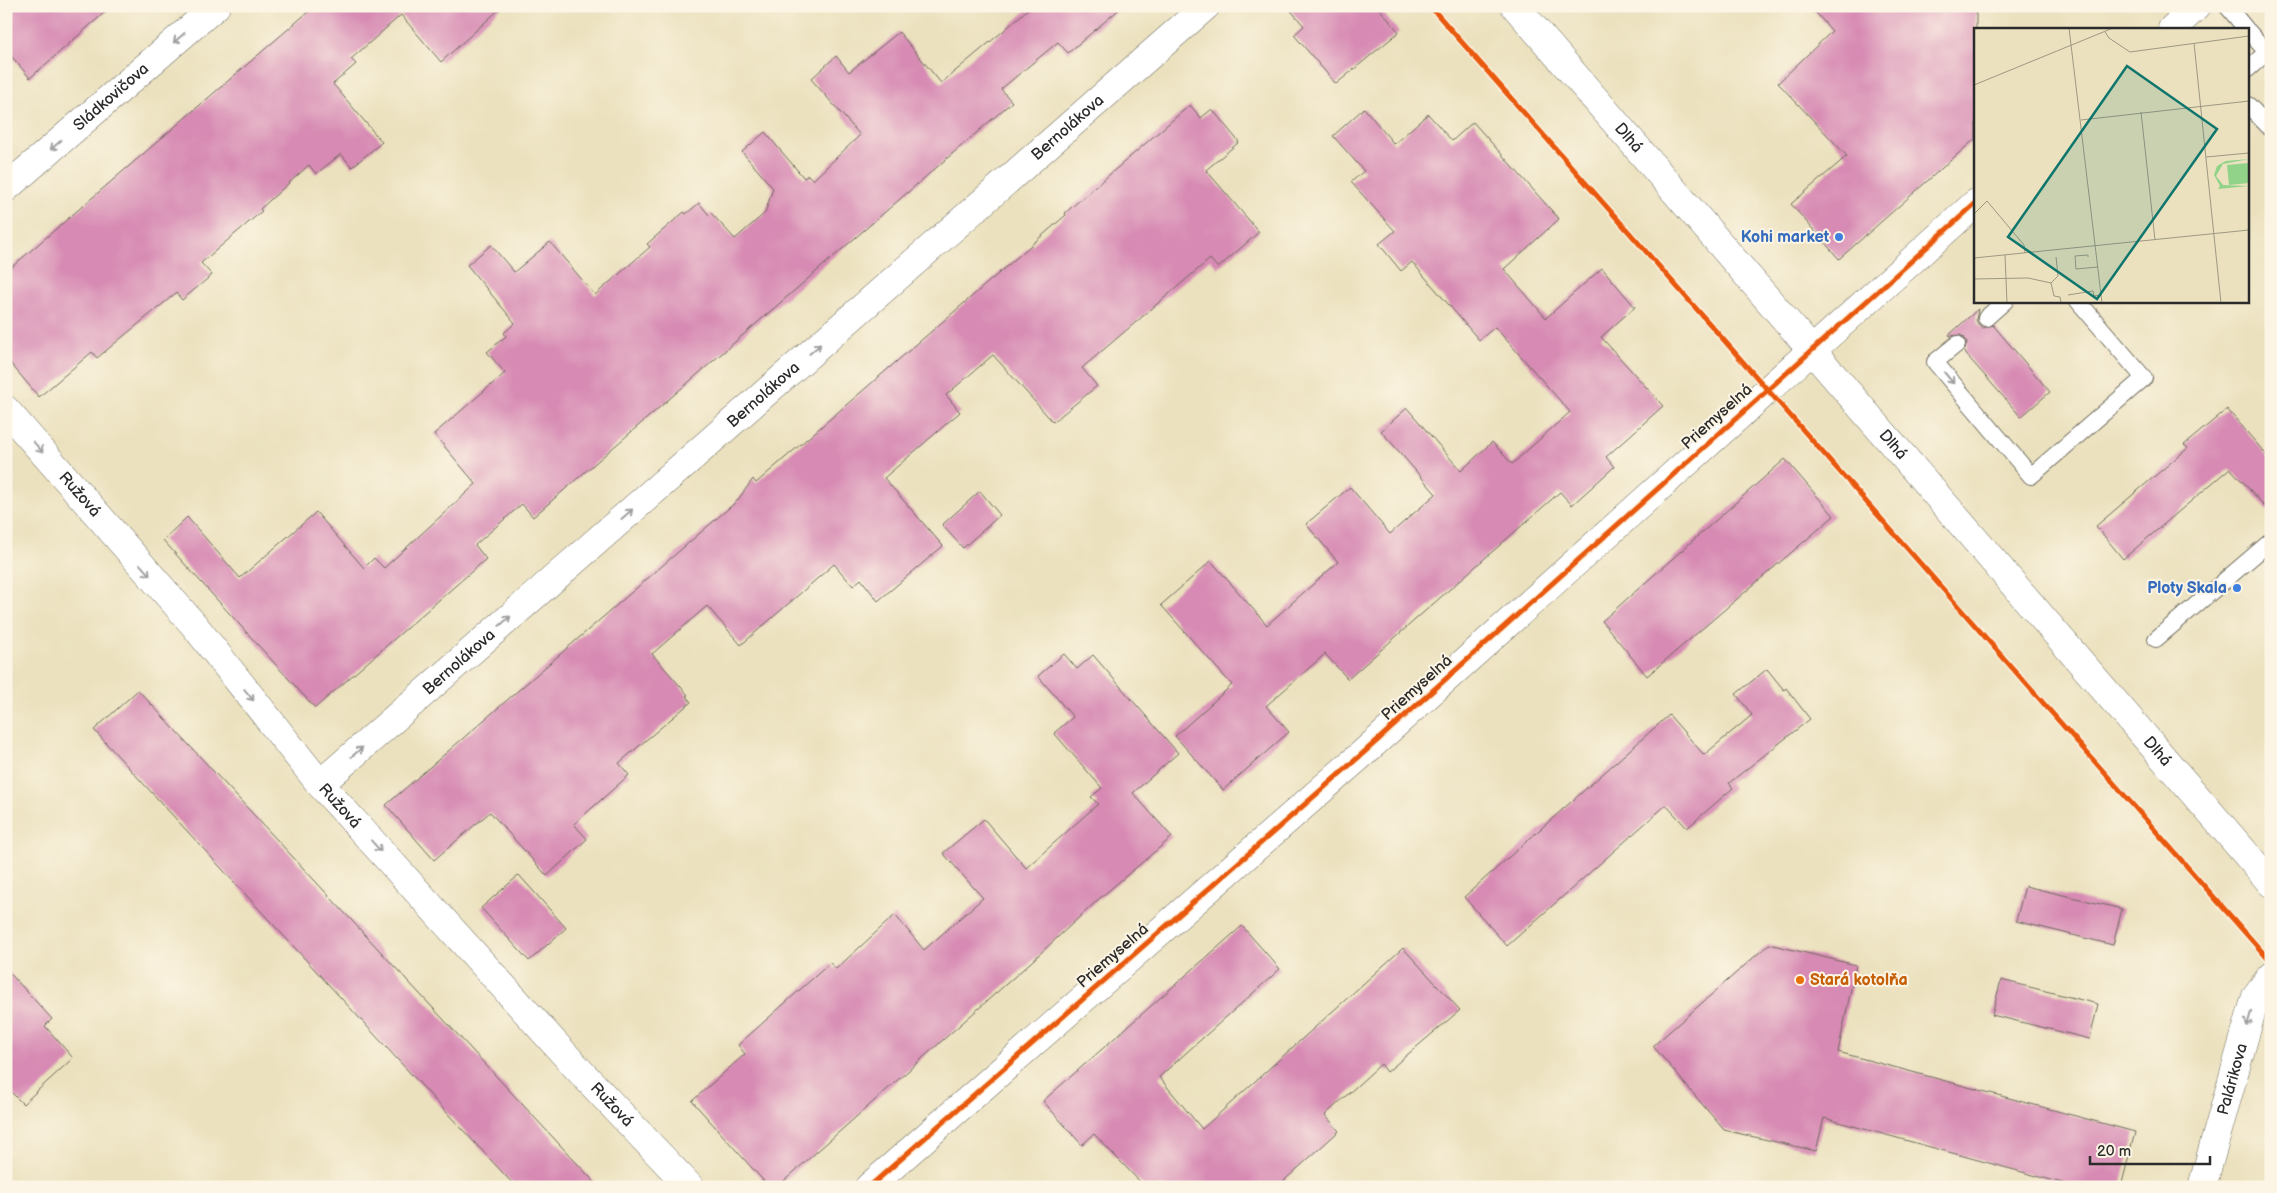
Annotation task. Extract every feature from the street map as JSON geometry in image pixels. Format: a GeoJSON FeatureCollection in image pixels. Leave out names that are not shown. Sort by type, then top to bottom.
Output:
{"type":"FeatureCollection","features":[{"type":"Feature","properties":{"kind":"street","name":"Sládkovičova"},"geometry":{"type":"LineString","coordinates":[[6,188],[216,6]]}},
{"type":"Feature","properties":{"kind":"street","name":"Bernolákova"},"geometry":{"type":"LineString","coordinates":[[320,784],[1206,6]]}},
{"type":"Feature","properties":{"kind":"street","name":"Dlhá"},"geometry":{"type":"LineString","coordinates":[[1515,6],[2271,883]]}},
{"type":"Feature","properties":{"kind":"street"},"geometry":{"type":"LineString","coordinates":[[2173,28],[2197,6]]}},
{"type":"Feature","properties":{"kind":"street","name":"Priemyselná"},"geometry":{"type":"LineString","coordinates":[[869,1187],[1361,755],[1974,205]]}},
{"type":"Feature","properties":{"kind":"street","name":"Ružová"},"geometry":{"type":"LineString","coordinates":[[6,410],[194,625],[320,784],[578,1070],[690,1187]]}},
{"type":"Feature","properties":{"kind":"street","name":"Palárikova"},"geometry":{"type":"LineString","coordinates":[[2202,1187],[2256,996],[2271,976]]}},
{"type":"Feature","properties":{"kind":"lane"},"geometry":{"type":"LineString","coordinates":[[2227,6],[2245,28]]}},
{"type":"Feature","properties":{"kind":"lane"},"geometry":{"type":"LineString","coordinates":[[2250,33],[2267,52],[2250,67]]}},
{"type":"Feature","properties":{"kind":"lane"},"geometry":{"type":"LineString","coordinates":[[2250,107],[2271,129]]}},
{"type":"Feature","properties":{"kind":"lane"},"geometry":{"type":"LineString","coordinates":[[1986,318],[2004,302]]}},
{"type":"Feature","properties":{"kind":"lane"},"geometry":{"type":"LineString","coordinates":[[1957,344],[1935,362],[2031,476],[2144,378],[2079,302]]}},
{"type":"Feature","properties":{"kind":"lane"},"geometry":{"type":"LineString","coordinates":[[2156,639],[2271,541]]}},
{"type":"Feature","properties":{"kind":"building"},"geometry":{"type":"Polygon","coordinates":[[[6,6],[112,6],[30,78],[6,50],[6,6]]]}},
{"type":"Feature","properties":{"kind":"building"},"geometry":{"type":"Polygon","coordinates":[[[315,6],[503,6],[441,62],[401,15],[351,59],[356,64],[333,84],[382,142],[352,167],[341,154],[316,174],[309,165],[260,209],[262,211],[201,263],[212,275],[182,300],[176,293],[97,358],[92,352],[39,397],[6,358],[6,272],[315,6]]]}},
{"type":"Feature","properties":{"kind":"building"},"geometry":{"type":"Polygon","coordinates":[[[1027,6],[1123,6],[1068,53],[1058,42],[1001,89],[1012,102],[533,517],[522,504],[475,545],[486,559],[315,708],[163,540],[187,517],[240,578],[316,512],[364,568],[374,558],[384,568],[476,484],[434,434],[505,373],[487,352],[506,336],[504,333],[515,323],[467,265],[491,245],[514,272],[550,242],[595,295],[650,247],[647,244],[684,212],[686,214],[699,203],[735,239],[765,213],[773,188],[742,152],[765,132],[804,178],[808,175],[813,180],[860,135],[811,79],[836,56],[849,72],[899,32],[941,83],[1008,27],[1029,8],[1027,6]]]}},
{"type":"Feature","properties":{"kind":"building"},"geometry":{"type":"Polygon","coordinates":[[[1287,6],[1377,6],[1399,32],[1336,84],[1294,35],[1304,26],[1287,6]]]}},
{"type":"Feature","properties":{"kind":"building"},"geometry":{"type":"Polygon","coordinates":[[[1810,6],[1976,6],[1976,28],[1974,28],[1974,140],[1839,259],[1791,204],[1847,156],[1778,83],[1832,31],[1810,6]]]}},
{"type":"Feature","properties":{"kind":"building"},"geometry":{"type":"Polygon","coordinates":[[[1190,105],[1201,118],[1212,109],[1239,142],[1206,170],[1259,232],[1218,268],[1210,259],[1082,368],[1097,386],[1053,422],[993,355],[946,395],[960,412],[884,478],[943,546],[878,601],[861,579],[853,586],[834,564],[741,645],[707,606],[652,654],[688,695],[686,696],[691,702],[619,763],[629,775],[574,824],[587,839],[547,876],[490,812],[434,860],[386,805],[737,501],[753,479],[756,483],[1066,215],[1065,213],[1190,105]]]}},
{"type":"Feature","properties":{"kind":"building"},"geometry":{"type":"Polygon","coordinates":[[[1364,108],[1394,144],[1428,114],[1452,141],[1473,122],[1559,219],[1504,269],[1546,318],[1602,268],[1635,307],[1601,337],[1663,406],[1606,457],[1614,467],[1572,505],[1560,492],[1348,679],[1325,654],[1266,706],[1289,732],[1223,790],[1175,736],[1232,685],[1161,605],[1211,561],[1267,625],[1338,562],[1306,524],[1350,487],[1390,534],[1436,494],[1381,431],[1407,408],[1461,471],[1492,442],[1512,464],[1570,412],[1495,327],[1479,340],[1412,262],[1401,271],[1379,244],[1395,231],[1351,182],[1364,171],[1333,136],[1364,108]]]}},
{"type":"Feature","properties":{"kind":"building"},"geometry":{"type":"Polygon","coordinates":[[[1978,309],[1976,320],[1978,324],[1983,328],[1993,325],[2050,392],[2021,417],[1964,352],[1967,343],[1964,337],[1949,335],[1978,309]]]}},
{"type":"Feature","properties":{"kind":"building"},"geometry":{"type":"Polygon","coordinates":[[[2227,409],[2271,460],[2271,513],[2230,468],[2123,559],[2096,526],[2188,448],[2184,445],[2227,409]]]}},
{"type":"Feature","properties":{"kind":"building"},"geometry":{"type":"Polygon","coordinates":[[[1785,459],[1834,516],[1647,676],[1602,621],[1785,459]]]}},
{"type":"Feature","properties":{"kind":"building"},"geometry":{"type":"Polygon","coordinates":[[[980,491],[1000,515],[963,548],[942,525],[980,491]]]}},
{"type":"Feature","properties":{"kind":"building"},"geometry":{"type":"Polygon","coordinates":[[[1064,654],[1077,669],[1093,655],[1178,753],[1133,793],[1172,837],[1100,898],[1031,962],[777,1187],[769,1187],[692,1101],[745,1054],[738,1045],[830,963],[836,969],[895,915],[924,950],[983,898],[943,853],[984,819],[1026,868],[1098,804],[1091,797],[1102,788],[1054,733],[1073,717],[1038,676],[1064,654]]]}},
{"type":"Feature","properties":{"kind":"building"},"geometry":{"type":"Polygon","coordinates":[[[1767,669],[1784,690],[1786,688],[1810,719],[1729,783],[1733,788],[1687,828],[1666,805],[1507,946],[1464,897],[1669,715],[1704,755],[1752,715],[1736,694],[1767,669]]]}},
{"type":"Feature","properties":{"kind":"building"},"geometry":{"type":"Polygon","coordinates":[[[138,690],[599,1187],[516,1187],[434,1099],[94,730],[138,690]]]}},
{"type":"Feature","properties":{"kind":"building"},"geometry":{"type":"Polygon","coordinates":[[[519,875],[566,928],[529,961],[481,908],[519,875]]]}},
{"type":"Feature","properties":{"kind":"building"},"geometry":{"type":"Polygon","coordinates":[[[2025,886],[2122,909],[2113,945],[2016,921],[2025,886]]]}},
{"type":"Feature","properties":{"kind":"building"},"geometry":{"type":"Polygon","coordinates":[[[1242,926],[1280,969],[1159,1077],[1202,1129],[1403,948],[1460,1010],[1387,1072],[1381,1064],[1325,1115],[1339,1131],[1277,1187],[1145,1187],[1094,1134],[1082,1145],[1043,1101],[1242,926]]]}},
{"type":"Feature","properties":{"kind":"building"},"geometry":{"type":"Polygon","coordinates":[[[1769,944],[1856,965],[1838,1052],[2135,1132],[2121,1187],[2077,1187],[1824,1118],[1816,1151],[1724,1130],[1653,1046],[1769,944]]]}},
{"type":"Feature","properties":{"kind":"building"},"geometry":{"type":"Polygon","coordinates":[[[6,969],[52,1019],[45,1026],[73,1058],[23,1104],[6,1087],[6,969]]]}},
{"type":"Feature","properties":{"kind":"building"},"geometry":{"type":"Polygon","coordinates":[[[2001,980],[2098,1004],[2090,1039],[1992,1015],[2001,980]]]}},
{"type":"Feature","properties":{"kind":"cycle path"},"geometry":{"type":"LineString","coordinates":[[1430,6],[2271,962]]}},
{"type":"Feature","properties":{"kind":"cycle path"},"geometry":{"type":"LineString","coordinates":[[869,1187],[1361,755],[1974,205]]}},
{"type":"Feature","properties":{"kind":"place","name":"Kohi market"},"geometry":{"type":"Point","coordinates":[1839,237]}},
{"type":"Feature","properties":{"kind":"place","name":"Ploty Skala"},"geometry":{"type":"Point","coordinates":[2237,588]}},
{"type":"Feature","properties":{"kind":"place","name":"Stará kotolňa"},"geometry":{"type":"Point","coordinates":[1800,980]}}]}
